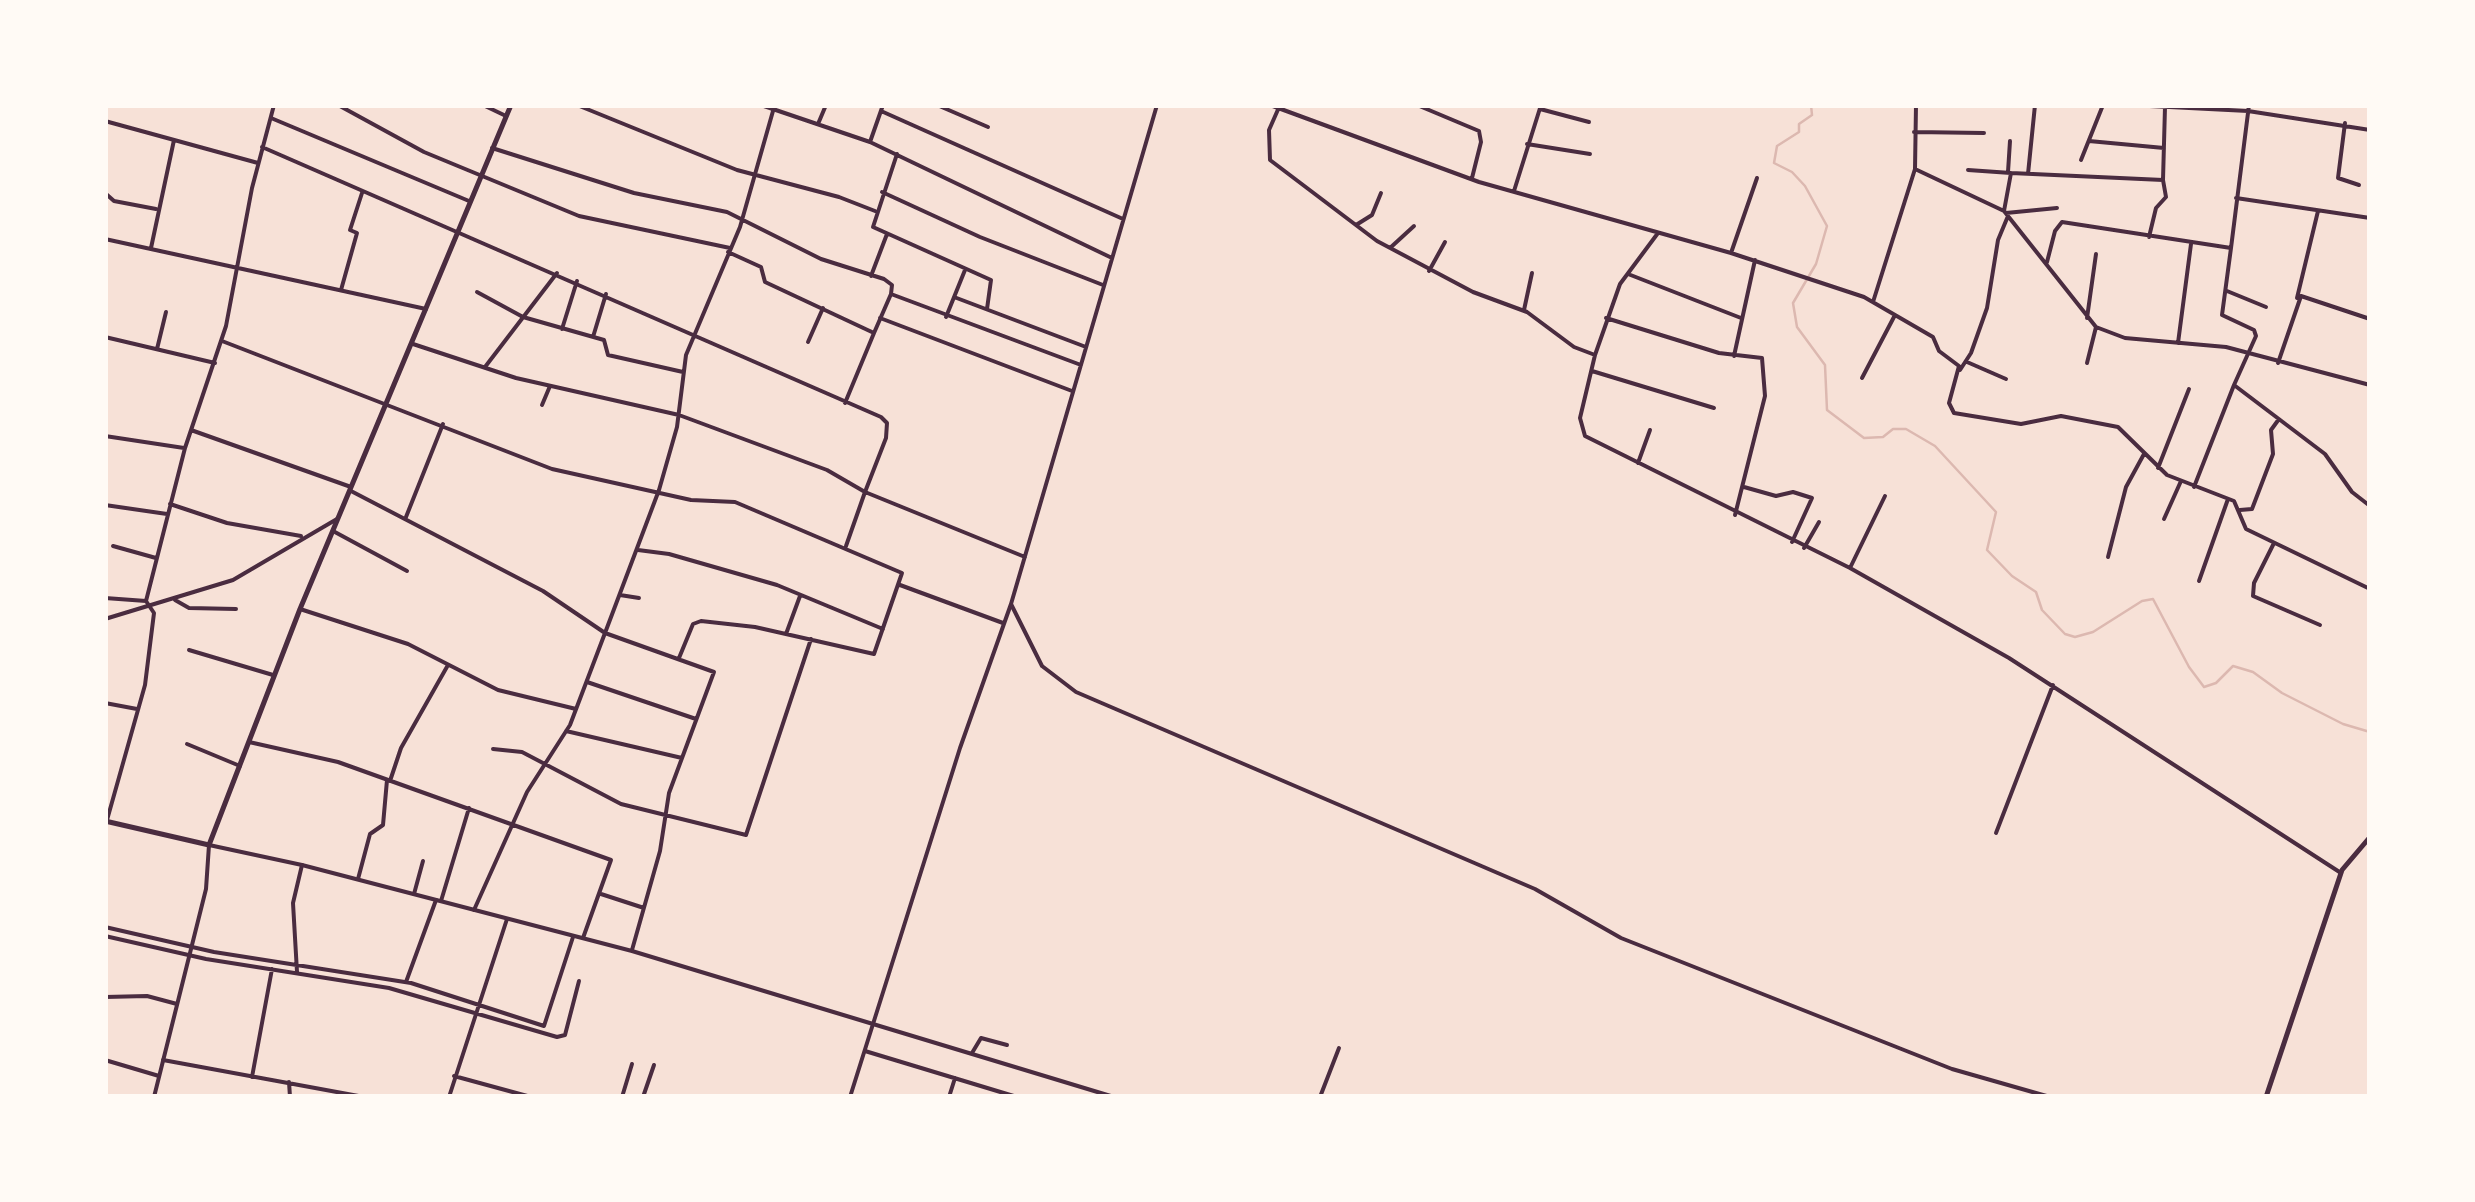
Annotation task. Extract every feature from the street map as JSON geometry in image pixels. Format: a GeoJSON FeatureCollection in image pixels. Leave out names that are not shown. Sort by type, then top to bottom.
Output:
{"type":"FeatureCollection","features":[{"type":"Feature","properties":{"kind":"main road"},"geometry":{"type":"LineString","coordinates":[[106,822],[209,845],[273,675],[511,105]]}},
{"type":"Feature","properties":{"kind":"main road"},"geometry":{"type":"LineString","coordinates":[[2266,1097],[2341,874],[2370,837]]}},
{"type":"Feature","properties":{"kind":"street"},"geometry":{"type":"LineString","coordinates":[[146,601],[191,430],[222,341],[258,162],[274,105]]}},
{"type":"Feature","properties":{"kind":"street"},"geometry":{"type":"LineString","coordinates":[[338,105],[480,178],[601,224],[729,250],[761,267],[765,282],[874,333]]}},
{"type":"Feature","properties":{"kind":"street"},"geometry":{"type":"LineString","coordinates":[[483,105],[506,116]]}},
{"type":"Feature","properties":{"kind":"street"},"geometry":{"type":"LineString","coordinates":[[577,105],[757,177],[839,197],[875,212]]}},
{"type":"Feature","properties":{"kind":"street"},"geometry":{"type":"LineString","coordinates":[[760,105],[898,154],[1112,258]]}},
{"type":"Feature","properties":{"kind":"street"},"geometry":{"type":"LineString","coordinates":[[818,125],[826,105]]}},
{"type":"Feature","properties":{"kind":"street"},"geometry":{"type":"LineString","coordinates":[[936,105],[988,128]]}},
{"type":"Feature","properties":{"kind":"street"},"geometry":{"type":"LineString","coordinates":[[850,1097],[960,748],[1011,604],[1157,105]]}},
{"type":"Feature","properties":{"kind":"street"},"geometry":{"type":"LineString","coordinates":[[1270,105],[1472,180],[1732,253],[1873,302],[1933,337],[1939,351],[1960,370]]}},
{"type":"Feature","properties":{"kind":"street"},"geometry":{"type":"LineString","coordinates":[[1417,105],[1478,131],[1481,142],[1472,180]]}},
{"type":"Feature","properties":{"kind":"street"},"geometry":{"type":"LineString","coordinates":[[1873,302],[1900,230],[1914,170],[1916,105]]}},
{"type":"Feature","properties":{"kind":"street"},"geometry":{"type":"LineString","coordinates":[[2028,174],[2035,105]]}},
{"type":"Feature","properties":{"kind":"street"},"geometry":{"type":"LineString","coordinates":[[2081,160],[2104,105]]}},
{"type":"Feature","properties":{"kind":"street"},"geometry":{"type":"LineString","coordinates":[[2130,105],[2248,108],[2370,130]]}},
{"type":"Feature","properties":{"kind":"street"},"geometry":{"type":"LineString","coordinates":[[1279,107],[1270,130],[1270,160],[1390,248],[1430,271],[1524,310],[1574,346],[1595,355]]}},
{"type":"Feature","properties":{"kind":"street"},"geometry":{"type":"LineString","coordinates":[[1514,191],[1540,107],[1590,122]]}},
{"type":"Feature","properties":{"kind":"street"},"geometry":{"type":"LineString","coordinates":[[2150,237],[2156,208],[2166,198],[2165,107]]}},
{"type":"Feature","properties":{"kind":"street"},"geometry":{"type":"LineString","coordinates":[[870,142],[882,108],[1124,220]]}},
{"type":"Feature","properties":{"kind":"street"},"geometry":{"type":"LineString","coordinates":[[2194,486],[2256,333],[2224,320],[2221,310],[2227,291],[2248,108]]}},
{"type":"Feature","properties":{"kind":"street"},"geometry":{"type":"LineString","coordinates":[[474,910],[513,824],[566,731],[638,550],[660,490],[678,415],[683,372],[743,219],[773,111]]}},
{"type":"Feature","properties":{"kind":"street"},"geometry":{"type":"LineString","coordinates":[[271,118],[470,202]]}},
{"type":"Feature","properties":{"kind":"street"},"geometry":{"type":"LineString","coordinates":[[105,121],[258,162]]}},
{"type":"Feature","properties":{"kind":"street"},"geometry":{"type":"LineString","coordinates":[[2345,124],[2338,178],[2360,184]]}},
{"type":"Feature","properties":{"kind":"street"},"geometry":{"type":"LineString","coordinates":[[1914,132],[1984,133]]}},
{"type":"Feature","properties":{"kind":"street"},"geometry":{"type":"LineString","coordinates":[[150,249],[174,140]]}},
{"type":"Feature","properties":{"kind":"street"},"geometry":{"type":"LineString","coordinates":[[2010,141],[2006,213],[1987,308],[1949,403],[1954,412],[2021,424],[2061,416],[2118,428],[2158,468],[2228,499],[2240,510],[2242,527],[2370,589]]}},
{"type":"Feature","properties":{"kind":"street"},"geometry":{"type":"LineString","coordinates":[[2089,141],[2164,148]]}},
{"type":"Feature","properties":{"kind":"street"},"geometry":{"type":"LineString","coordinates":[[1526,144],[1590,154]]}},
{"type":"Feature","properties":{"kind":"street"},"geometry":{"type":"LineString","coordinates":[[262,147],[455,234],[578,281],[887,424],[886,438],[846,547]]}},
{"type":"Feature","properties":{"kind":"street"},"geometry":{"type":"LineString","coordinates":[[492,148],[634,193],[715,208],[821,259],[890,282],[891,294],[844,402]]}},
{"type":"Feature","properties":{"kind":"street"},"geometry":{"type":"LineString","coordinates":[[898,154],[873,227],[992,282],[987,309]]}},
{"type":"Feature","properties":{"kind":"street"},"geometry":{"type":"LineString","coordinates":[[1914,170],[2006,213],[2096,327],[2125,338],[2247,354],[2370,385]]}},
{"type":"Feature","properties":{"kind":"street"},"geometry":{"type":"LineString","coordinates":[[1968,170],[2163,180]]}},
{"type":"Feature","properties":{"kind":"street"},"geometry":{"type":"LineString","coordinates":[[1732,253],[1757,178]]}},
{"type":"Feature","properties":{"kind":"street"},"geometry":{"type":"LineString","coordinates":[[341,290],[362,192]]}},
{"type":"Feature","properties":{"kind":"street"},"geometry":{"type":"LineString","coordinates":[[882,192],[980,237],[1104,286]]}},
{"type":"Feature","properties":{"kind":"street"},"geometry":{"type":"LineString","coordinates":[[105,193],[114,200],[158,209]]}},
{"type":"Feature","properties":{"kind":"street"},"geometry":{"type":"LineString","coordinates":[[1356,225],[1372,215],[1382,193]]}},
{"type":"Feature","properties":{"kind":"street"},"geometry":{"type":"LineString","coordinates":[[2236,198],[2370,218]]}},
{"type":"Feature","properties":{"kind":"street"},"geometry":{"type":"LineString","coordinates":[[2006,213],[2057,208]]}},
{"type":"Feature","properties":{"kind":"street"},"geometry":{"type":"LineString","coordinates":[[2278,362],[2318,210]]}},
{"type":"Feature","properties":{"kind":"street"},"geometry":{"type":"LineString","coordinates":[[2048,262],[2057,225],[2062,222],[2231,248]]}},
{"type":"Feature","properties":{"kind":"street"},"geometry":{"type":"LineString","coordinates":[[1390,248],[1414,226]]}},
{"type":"Feature","properties":{"kind":"street"},"geometry":{"type":"LineString","coordinates":[[1658,233],[1628,274],[1606,318],[1580,418],[1582,433],[1734,514],[1850,568],[2053,685],[2341,874]]}},
{"type":"Feature","properties":{"kind":"street"},"geometry":{"type":"LineString","coordinates":[[871,276],[886,234]]}},
{"type":"Feature","properties":{"kind":"street"},"geometry":{"type":"LineString","coordinates":[[105,240],[426,309]]}},
{"type":"Feature","properties":{"kind":"street"},"geometry":{"type":"LineString","coordinates":[[1430,271],[1445,242]]}},
{"type":"Feature","properties":{"kind":"street"},"geometry":{"type":"LineString","coordinates":[[2178,344],[2191,242]]}},
{"type":"Feature","properties":{"kind":"street"},"geometry":{"type":"LineString","coordinates":[[2087,318],[2096,254]]}},
{"type":"Feature","properties":{"kind":"street"},"geometry":{"type":"LineString","coordinates":[[1734,356],[1755,260]]}},
{"type":"Feature","properties":{"kind":"street"},"geometry":{"type":"LineString","coordinates":[[946,317],[965,270]]}},
{"type":"Feature","properties":{"kind":"street"},"geometry":{"type":"LineString","coordinates":[[485,367],[557,273]]}},
{"type":"Feature","properties":{"kind":"street"},"geometry":{"type":"LineString","coordinates":[[1524,310],[1532,273]]}},
{"type":"Feature","properties":{"kind":"street"},"geometry":{"type":"LineString","coordinates":[[1628,274],[1740,318]]}},
{"type":"Feature","properties":{"kind":"street"},"geometry":{"type":"LineString","coordinates":[[562,329],[578,281]]}},
{"type":"Feature","properties":{"kind":"street"},"geometry":{"type":"LineString","coordinates":[[2227,291],[2266,307]]}},
{"type":"Feature","properties":{"kind":"street"},"geometry":{"type":"LineString","coordinates":[[476,292],[522,317],[606,341],[608,355],[683,372]]}},
{"type":"Feature","properties":{"kind":"street"},"geometry":{"type":"LineString","coordinates":[[592,337],[606,294]]}},
{"type":"Feature","properties":{"kind":"street"},"geometry":{"type":"LineString","coordinates":[[891,294],[1081,365]]}},
{"type":"Feature","properties":{"kind":"street"},"geometry":{"type":"LineString","coordinates":[[2297,299],[2306,296],[2370,319]]}},
{"type":"Feature","properties":{"kind":"street"},"geometry":{"type":"LineString","coordinates":[[954,297],[1086,347]]}},
{"type":"Feature","properties":{"kind":"street"},"geometry":{"type":"LineString","coordinates":[[808,342],[823,308]]}},
{"type":"Feature","properties":{"kind":"street"},"geometry":{"type":"LineString","coordinates":[[157,348],[166,312]]}},
{"type":"Feature","properties":{"kind":"street"},"geometry":{"type":"LineString","coordinates":[[1862,378],[1895,315]]}},
{"type":"Feature","properties":{"kind":"street"},"geometry":{"type":"LineString","coordinates":[[880,318],[1073,391]]}},
{"type":"Feature","properties":{"kind":"street"},"geometry":{"type":"LineString","coordinates":[[1606,318],[1734,356],[1760,356],[1765,396],[1734,514]]}},
{"type":"Feature","properties":{"kind":"street"},"geometry":{"type":"LineString","coordinates":[[2087,364],[2096,327]]}},
{"type":"Feature","properties":{"kind":"street"},"geometry":{"type":"LineString","coordinates":[[105,336],[215,363]]}},
{"type":"Feature","properties":{"kind":"street"},"geometry":{"type":"LineString","coordinates":[[222,341],[552,470],[660,490],[692,500],[735,502],[902,573],[874,654],[786,634],[696,622],[679,658]]}},
{"type":"Feature","properties":{"kind":"street"},"geometry":{"type":"LineString","coordinates":[[413,344],[550,386],[678,415],[790,454],[865,492],[1025,557]]}},
{"type":"Feature","properties":{"kind":"street"},"geometry":{"type":"LineString","coordinates":[[1967,362],[2006,379]]}},
{"type":"Feature","properties":{"kind":"street"},"geometry":{"type":"LineString","coordinates":[[1592,371],[1714,408]]}},
{"type":"Feature","properties":{"kind":"street"},"geometry":{"type":"LineString","coordinates":[[2234,385],[2326,454],[2352,492],[2370,506]]}},
{"type":"Feature","properties":{"kind":"street"},"geometry":{"type":"LineString","coordinates":[[542,405],[550,386]]}},
{"type":"Feature","properties":{"kind":"street"},"geometry":{"type":"LineString","coordinates":[[2158,468],[2189,389]]}},
{"type":"Feature","properties":{"kind":"street"},"geometry":{"type":"LineString","coordinates":[[2240,510],[2252,509],[2273,454],[2270,432],[2279,418]]}},
{"type":"Feature","properties":{"kind":"street"},"geometry":{"type":"LineString","coordinates":[[405,518],[442,424]]}},
{"type":"Feature","properties":{"kind":"street"},"geometry":{"type":"LineString","coordinates":[[191,430],[352,489],[542,591],[605,633],[714,671],[669,793],[668,816],[632,952]]}},
{"type":"Feature","properties":{"kind":"street"},"geometry":{"type":"LineString","coordinates":[[1638,463],[1650,430]]}},
{"type":"Feature","properties":{"kind":"street"},"geometry":{"type":"LineString","coordinates":[[105,436],[186,448]]}},
{"type":"Feature","properties":{"kind":"street"},"geometry":{"type":"LineString","coordinates":[[2108,557],[2126,487],[2144,454]]}},
{"type":"Feature","properties":{"kind":"street"},"geometry":{"type":"LineString","coordinates":[[2164,519],[2181,481]]}},
{"type":"Feature","properties":{"kind":"street"},"geometry":{"type":"LineString","coordinates":[[1744,487],[1776,496],[1793,492],[1812,498],[1792,542]]}},
{"type":"Feature","properties":{"kind":"street"},"geometry":{"type":"LineString","coordinates":[[1850,568],[1884,496]]}},
{"type":"Feature","properties":{"kind":"street"},"geometry":{"type":"LineString","coordinates":[[2199,581],[2228,499]]}},
{"type":"Feature","properties":{"kind":"street"},"geometry":{"type":"LineString","coordinates":[[170,504],[228,523],[302,536]]}},
{"type":"Feature","properties":{"kind":"street"},"geometry":{"type":"LineString","coordinates":[[105,505],[167,514]]}},
{"type":"Feature","properties":{"kind":"street"},"geometry":{"type":"LineString","coordinates":[[105,619],[232,580],[302,536],[338,519]]}},
{"type":"Feature","properties":{"kind":"street"},"geometry":{"type":"LineString","coordinates":[[1804,548],[1819,522]]}},
{"type":"Feature","properties":{"kind":"street"},"geometry":{"type":"LineString","coordinates":[[333,531],[407,571]]}},
{"type":"Feature","properties":{"kind":"street"},"geometry":{"type":"LineString","coordinates":[[2274,543],[2254,583],[2252,596],[2320,625]]}},
{"type":"Feature","properties":{"kind":"street"},"geometry":{"type":"LineString","coordinates":[[113,546],[156,558]]}},
{"type":"Feature","properties":{"kind":"street"},"geometry":{"type":"LineString","coordinates":[[638,550],[680,557],[800,594],[883,629]]}},
{"type":"Feature","properties":{"kind":"street"},"geometry":{"type":"LineString","coordinates":[[900,585],[1004,623]]}},
{"type":"Feature","properties":{"kind":"street"},"geometry":{"type":"LineString","coordinates":[[786,634],[800,594]]}},
{"type":"Feature","properties":{"kind":"street"},"geometry":{"type":"LineString","coordinates":[[620,595],[639,598]]}},
{"type":"Feature","properties":{"kind":"street"},"geometry":{"type":"LineString","coordinates":[[105,598],[146,601],[154,606]]}},
{"type":"Feature","properties":{"kind":"street"},"geometry":{"type":"LineString","coordinates":[[175,600],[189,608],[236,609]]}},
{"type":"Feature","properties":{"kind":"street"},"geometry":{"type":"LineString","coordinates":[[1011,604],[1042,666],[1076,692],[1535,889],[1621,938],[1952,1069],[2050,1097]]}},
{"type":"Feature","properties":{"kind":"street"},"geometry":{"type":"LineString","coordinates":[[106,822],[152,654],[154,606]]}},
{"type":"Feature","properties":{"kind":"street"},"geometry":{"type":"LineString","coordinates":[[300,609],[408,644],[513,694],[576,709]]}},
{"type":"Feature","properties":{"kind":"street"},"geometry":{"type":"LineString","coordinates":[[494,750],[522,752],[614,802],[748,834],[811,639]]}},
{"type":"Feature","properties":{"kind":"street"},"geometry":{"type":"LineString","coordinates":[[190,650],[273,675]]}},
{"type":"Feature","properties":{"kind":"street"},"geometry":{"type":"LineString","coordinates":[[358,880],[370,834],[383,825],[388,780],[401,748],[450,663]]}},
{"type":"Feature","properties":{"kind":"street"},"geometry":{"type":"LineString","coordinates":[[587,682],[696,718]]}},
{"type":"Feature","properties":{"kind":"street"},"geometry":{"type":"LineString","coordinates":[[1996,832],[2053,685]]}},
{"type":"Feature","properties":{"kind":"street"},"geometry":{"type":"LineString","coordinates":[[105,702],[137,709]]}},
{"type":"Feature","properties":{"kind":"street"},"geometry":{"type":"LineString","coordinates":[[566,731],[682,758]]}},
{"type":"Feature","properties":{"kind":"street"},"geometry":{"type":"LineString","coordinates":[[249,742],[338,762],[611,860],[583,939]]}},
{"type":"Feature","properties":{"kind":"street"},"geometry":{"type":"LineString","coordinates":[[187,744],[240,766]]}},
{"type":"Feature","properties":{"kind":"street"},"geometry":{"type":"LineString","coordinates":[[406,982],[469,808]]}},
{"type":"Feature","properties":{"kind":"street"},"geometry":{"type":"LineString","coordinates":[[154,1097],[206,889],[209,845],[302,865],[632,952],[874,1025],[973,1050],[1114,1097]]}},
{"type":"Feature","properties":{"kind":"street"},"geometry":{"type":"LineString","coordinates":[[414,894],[423,861]]}},
{"type":"Feature","properties":{"kind":"street"},"geometry":{"type":"LineString","coordinates":[[298,968],[293,902],[302,865]]}},
{"type":"Feature","properties":{"kind":"street"},"geometry":{"type":"LineString","coordinates":[[601,894],[645,908]]}},
{"type":"Feature","properties":{"kind":"street"},"geometry":{"type":"LineString","coordinates":[[449,1097],[507,919]]}},
{"type":"Feature","properties":{"kind":"street"},"geometry":{"type":"LineString","coordinates":[[105,928],[190,951],[272,969],[298,968],[546,1026],[573,936]]}},
{"type":"Feature","properties":{"kind":"street"},"geometry":{"type":"LineString","coordinates":[[105,936],[406,982],[562,1037],[579,981]]}},
{"type":"Feature","properties":{"kind":"street"},"geometry":{"type":"LineString","coordinates":[[252,1077],[272,969]]}},
{"type":"Feature","properties":{"kind":"street"},"geometry":{"type":"LineString","coordinates":[[105,996],[147,996],[177,1004]]}},
{"type":"Feature","properties":{"kind":"street"},"geometry":{"type":"LineString","coordinates":[[973,1050],[981,1038],[1007,1045]]}},
{"type":"Feature","properties":{"kind":"street"},"geometry":{"type":"LineString","coordinates":[[865,1048],[1017,1097]]}},
{"type":"Feature","properties":{"kind":"street"},"geometry":{"type":"LineString","coordinates":[[1320,1097],[1338,1048]]}},
{"type":"Feature","properties":{"kind":"street"},"geometry":{"type":"LineString","coordinates":[[105,1060],[159,1076]]}},
{"type":"Feature","properties":{"kind":"street"},"geometry":{"type":"LineString","coordinates":[[163,1060],[364,1097]]}},
{"type":"Feature","properties":{"kind":"street"},"geometry":{"type":"LineString","coordinates":[[622,1097],[632,1064]]}},
{"type":"Feature","properties":{"kind":"street"},"geometry":{"type":"LineString","coordinates":[[643,1097],[654,1065]]}},
{"type":"Feature","properties":{"kind":"street"},"geometry":{"type":"LineString","coordinates":[[454,1076],[531,1097]]}},
{"type":"Feature","properties":{"kind":"street"},"geometry":{"type":"LineString","coordinates":[[949,1097],[955,1078]]}},
{"type":"Feature","properties":{"kind":"street"},"geometry":{"type":"LineString","coordinates":[[289,1082],[290,1097]]}},
{"type":"Feature","properties":{"kind":"waterway"},"geometry":{"type":"LineString","coordinates":[[1811,105],[1812,115],[1799,124],[1799,132],[1777,146],[1774,163],[1792,172],[1805,186],[1827,226],[1816,264],[1793,303],[1797,327],[1825,365],[1827,410],[1864,438],[1883,437],[1893,429],[1906,429],[1935,446],[1996,512],[1987,550],[2012,576],[2036,592],[2042,610],[2065,634],[2075,637],[2093,632],[2142,601],[2153,599],[2204,687],[2216,683],[2233,666],[2253,672],[2282,693],[2343,724],[2370,732]]}}]}
